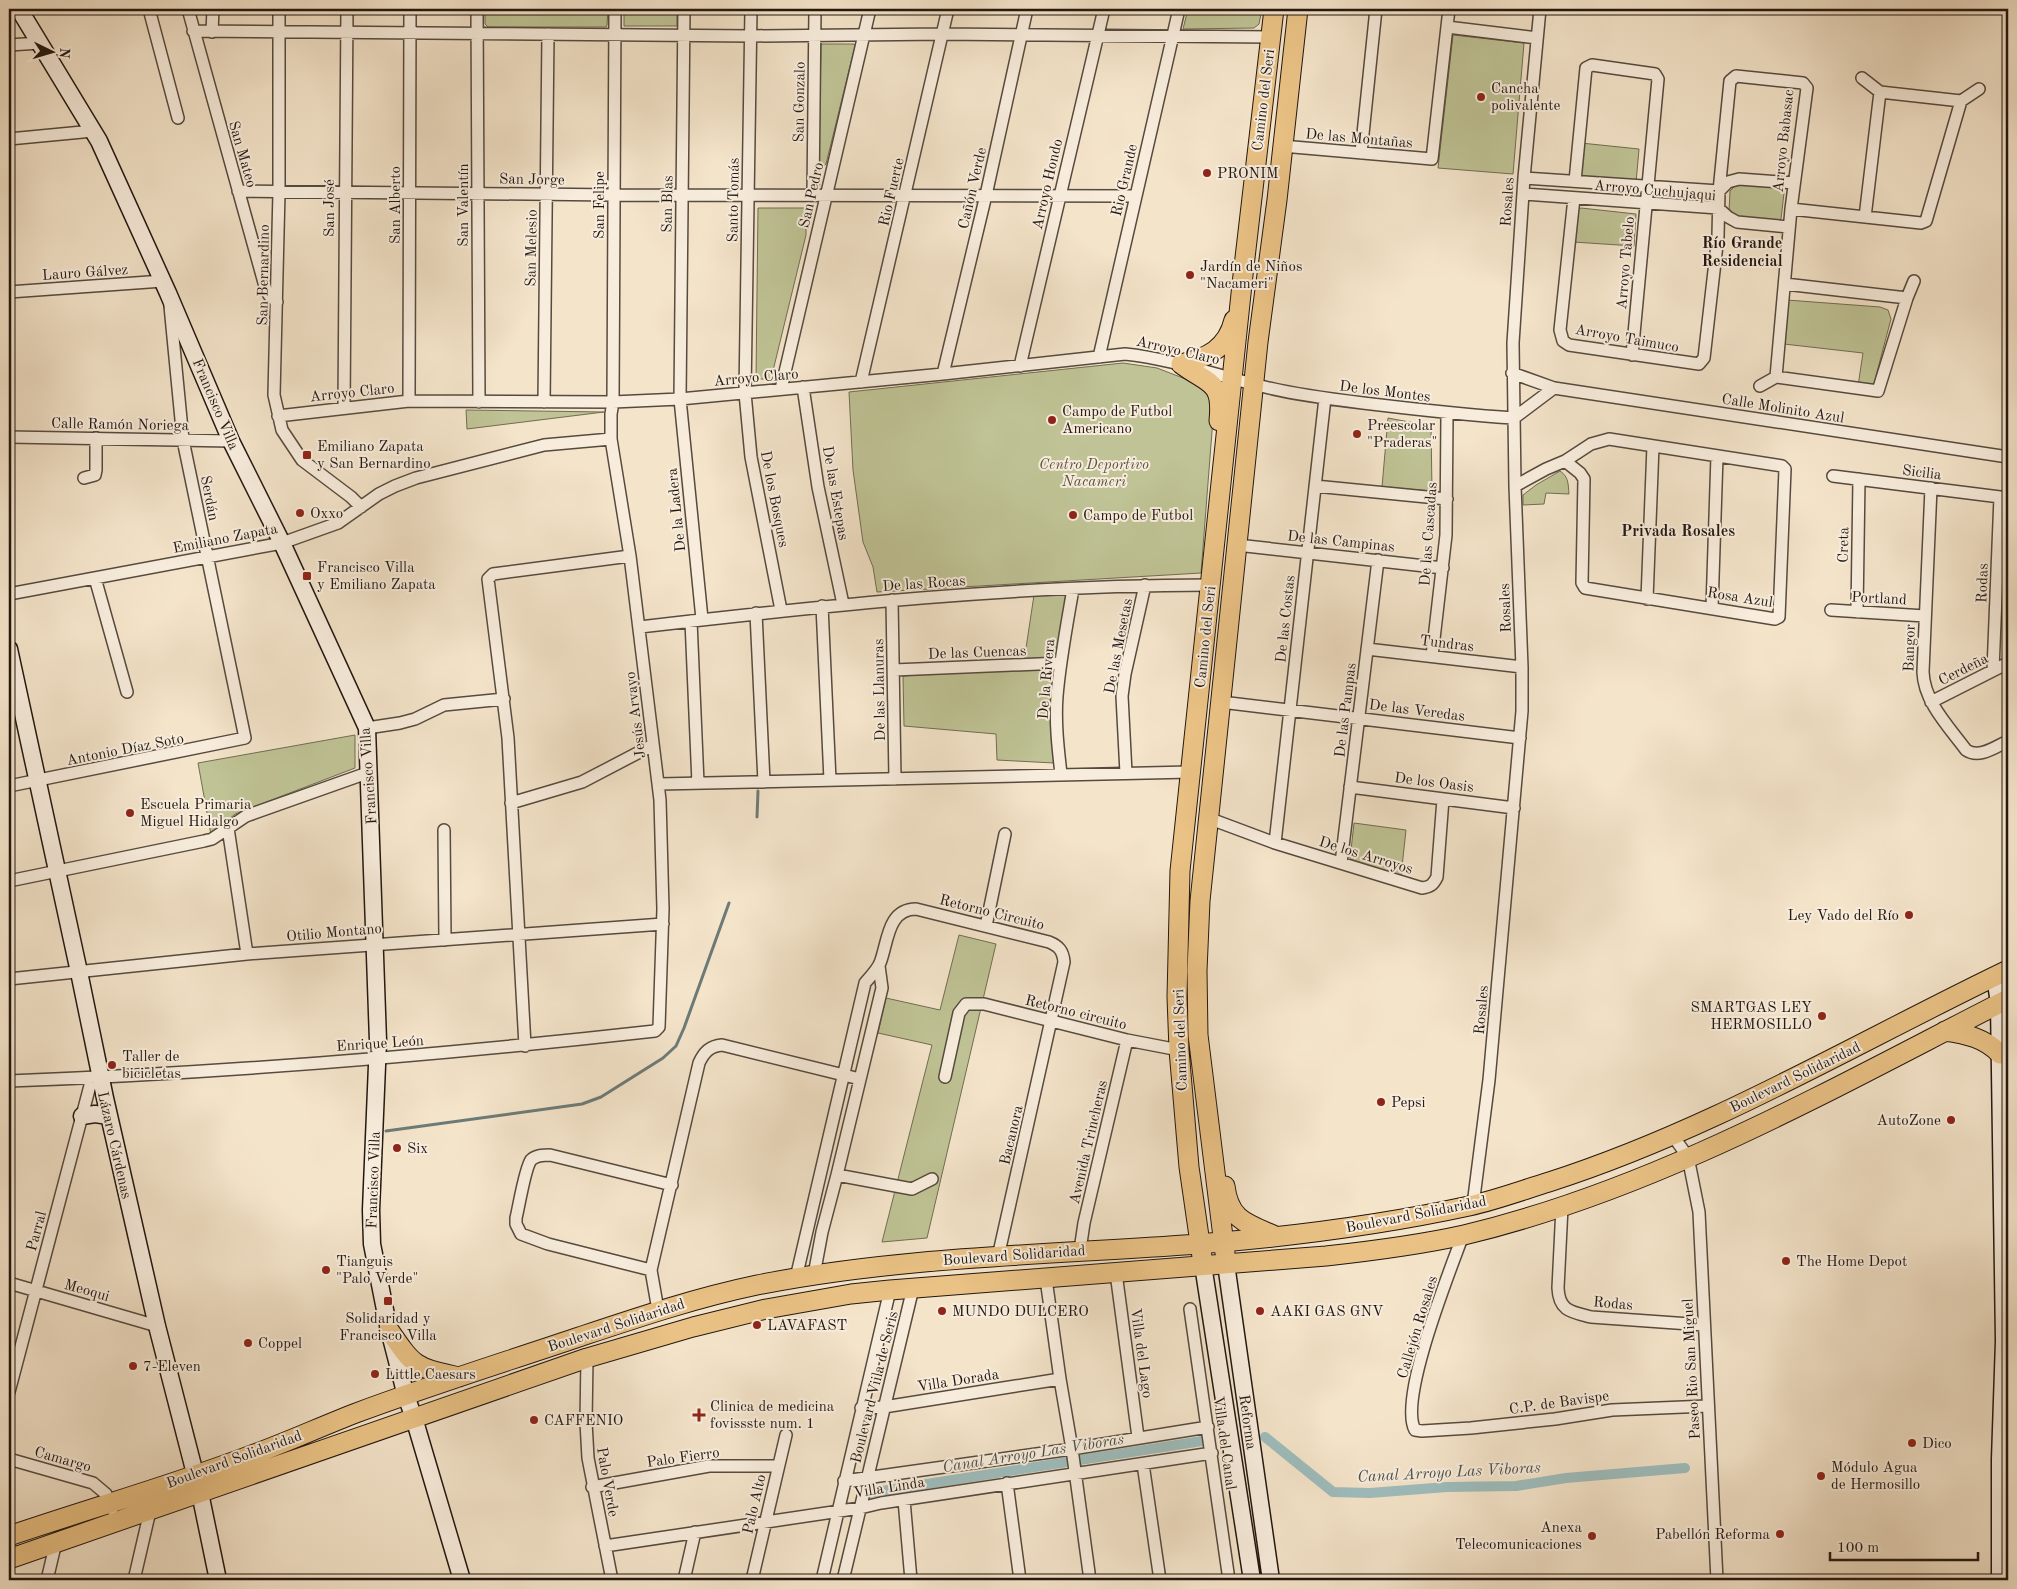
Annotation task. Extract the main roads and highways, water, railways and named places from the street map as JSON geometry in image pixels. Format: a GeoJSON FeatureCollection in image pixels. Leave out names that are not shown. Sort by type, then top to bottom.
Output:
{"type":"FeatureCollection","features":[{"type":"Feature","properties":{"kind":"main road","name":"Francisco Villa"},"geometry":{"type":"LineString","coordinates":[[19,9],[93,131],[165,287],[231,441],[282,543],[367,728],[370,772],[378,1058],[371,1210],[372,1244],[389,1330],[406,1396],[462,1580]]}},
{"type":"Feature","properties":{"kind":"main road","name":"Camino del Seri"},"geometry":{"type":"LineString","coordinates":[[1203,1265],[1189,1167],[1179,1050],[1177,996],[1180,871],[1234,379],[1243,275],[1274,9]]}},
{"type":"Feature","properties":{"kind":"main road","name":"Camino del Seri"},"geometry":{"type":"LineString","coordinates":[[1226,1264],[1204,1097],[1198,1035],[1197,971],[1200,901],[1254,384],[1298,9]]}},
{"type":"Feature","properties":{"kind":"main road"},"geometry":{"type":"LineString","coordinates":[[1222,477],[1215,455],[1219,398],[1210,383],[1181,364],[1205,358],[1224,342],[1233,325],[1243,275]]}},
{"type":"Feature","properties":{"kind":"main road","name":"Lázaro Cárdenas"},"geometry":{"type":"LineString","coordinates":[[9,649],[79,972],[96,1078],[109,1116],[157,1326],[196,1474],[218,1580]]}},
{"type":"Feature","properties":{"kind":"main road"},"geometry":{"type":"LineString","coordinates":[[2000,1580],[2000,1459],[2004,1331],[2000,1054],[2003,1001],[2002,973]]}},
{"type":"Feature","properties":{"kind":"main road","name":"Boulevard Solidaridad"},"geometry":{"type":"LineString","coordinates":[[9,1536],[255,1454],[361,1411],[459,1377],[658,1310],[723,1293],[805,1276],[901,1263],[1080,1250],[1200,1244],[1402,1219],[1473,1205],[1568,1176],[1673,1136],[2002,973]]}},
{"type":"Feature","properties":{"kind":"main road","name":"Boulevard Solidaridad"},"geometry":{"type":"LineString","coordinates":[[9,1559],[587,1358],[692,1327],[766,1309],[851,1294],[890,1290],[1326,1256],[1463,1235],[1562,1206],[1688,1157],[1787,1112],[2003,1001]]}},
{"type":"Feature","properties":{"kind":"main road"},"geometry":{"type":"LineString","coordinates":[[1945,1031],[1976,1037],[1992,1045],[2000,1054]]}},
{"type":"Feature","properties":{"kind":"main road"},"geometry":{"type":"LineString","coordinates":[[1204,1097],[1217,1133],[1230,1208],[1239,1219],[1250,1226],[1274,1235]]}},
{"type":"Feature","properties":{"kind":"main road"},"geometry":{"type":"LineString","coordinates":[[82,1116],[96,1114],[109,1116]]}},
{"type":"Feature","properties":{"kind":"main road","name":"Reforma"},"geometry":{"type":"LineString","coordinates":[[1226,1264],[1262,1579]]}},
{"type":"Feature","properties":{"kind":"main road","name":"Reforma"},"geometry":{"type":"LineString","coordinates":[[1203,1265],[1262,1579]]}},
{"type":"Feature","properties":{"kind":"main road"},"geometry":{"type":"LineString","coordinates":[[389,1330],[406,1355],[415,1364],[433,1372],[459,1377],[465,1400]]}},
{"type":"Feature","properties":{"kind":"waterway"},"geometry":{"type":"LineString","coordinates":[[757,817],[758,791]]}},
{"type":"Feature","properties":{"kind":"waterway"},"geometry":{"type":"LineString","coordinates":[[386,1131],[582,1104],[601,1097],[663,1058],[676,1046],[684,1028],[729,903]]}},
{"type":"Feature","properties":{"kind":"waterway","name":"Canal Arroyo Las Viboras"},"geometry":{"type":"LineString","coordinates":[[1265,1437],[1333,1492],[1370,1493],[1447,1487],[1516,1486],[1566,1478],[1685,1468]]}},
{"type":"Feature","properties":{"kind":"waterway","name":"Canal Arroyo Las Viboras"},"geometry":{"type":"LineString","coordinates":[[869,1493],[1202,1441]]}},
{"type":"Feature","properties":{"kind":"place","name":"Cancha polivalente"},"geometry":{"type":"Point","coordinates":[1481,97]}},
{"type":"Feature","properties":{"kind":"place","name":"PRONIM"},"geometry":{"type":"Point","coordinates":[1207,173]}},
{"type":"Feature","properties":{"kind":"place","name":"Jardín de Niños \"Nacameri\""},"geometry":{"type":"Point","coordinates":[1190,275]}},
{"type":"Feature","properties":{"kind":"place","name":"Campo de Futbol Americano"},"geometry":{"type":"Point","coordinates":[1052,420]}},
{"type":"Feature","properties":{"kind":"place","name":"Preescolar \"Praderas\""},"geometry":{"type":"Point","coordinates":[1357,434]}},
{"type":"Feature","properties":{"kind":"place","name":"Emiliano Zapata y San Bernardino"},"geometry":{"type":"Point","coordinates":[307,455]}},
{"type":"Feature","properties":{"kind":"place","name":"Oxxo"},"geometry":{"type":"Point","coordinates":[300,513]}},
{"type":"Feature","properties":{"kind":"place","name":"Campo de Futbol"},"geometry":{"type":"Point","coordinates":[1073,515]}},
{"type":"Feature","properties":{"kind":"place","name":"Francisco Villa y Emiliano Zapata"},"geometry":{"type":"Point","coordinates":[307,576]}},
{"type":"Feature","properties":{"kind":"place","name":"Escuela Primaria Miguel Hidalgo"},"geometry":{"type":"Point","coordinates":[130,813]}},
{"type":"Feature","properties":{"kind":"place","name":"Ley Vado del Río"},"geometry":{"type":"Point","coordinates":[1909,915]}},
{"type":"Feature","properties":{"kind":"place","name":"SMARTGAS LEY HERMOSILLO"},"geometry":{"type":"Point","coordinates":[1822,1016]}},
{"type":"Feature","properties":{"kind":"place","name":"Taller de bicicletas"},"geometry":{"type":"Point","coordinates":[112,1065]}},
{"type":"Feature","properties":{"kind":"place","name":"Pepsi"},"geometry":{"type":"Point","coordinates":[1381,1102]}},
{"type":"Feature","properties":{"kind":"place","name":"AutoZone"},"geometry":{"type":"Point","coordinates":[1951,1120]}},
{"type":"Feature","properties":{"kind":"place","name":"Six"},"geometry":{"type":"Point","coordinates":[397,1148]}},
{"type":"Feature","properties":{"kind":"place","name":"The Home Depot"},"geometry":{"type":"Point","coordinates":[1786,1261]}},
{"type":"Feature","properties":{"kind":"place","name":"Tianguis \"Palo Verde\""},"geometry":{"type":"Point","coordinates":[326,1270]}},
{"type":"Feature","properties":{"kind":"place","name":"Solidaridad y Francisco Villa"},"geometry":{"type":"Point","coordinates":[388,1301]}},
{"type":"Feature","properties":{"kind":"place","name":"MUNDO DULCERO"},"geometry":{"type":"Point","coordinates":[942,1311]}},
{"type":"Feature","properties":{"kind":"place","name":"AAKI GAS GNV"},"geometry":{"type":"Point","coordinates":[1260,1311]}},
{"type":"Feature","properties":{"kind":"place","name":"LAVAFAST"},"geometry":{"type":"Point","coordinates":[757,1325]}},
{"type":"Feature","properties":{"kind":"place","name":"Coppel"},"geometry":{"type":"Point","coordinates":[248,1343]}},
{"type":"Feature","properties":{"kind":"place","name":"7-Eleven"},"geometry":{"type":"Point","coordinates":[133,1366]}},
{"type":"Feature","properties":{"kind":"place","name":"Little Caesars"},"geometry":{"type":"Point","coordinates":[375,1374]}},
{"type":"Feature","properties":{"kind":"place","name":"Clinica de medicina fovissste num. 1"},"geometry":{"type":"Point","coordinates":[699,1415]}},
{"type":"Feature","properties":{"kind":"place","name":"CAFFENIO"},"geometry":{"type":"Point","coordinates":[534,1420]}},
{"type":"Feature","properties":{"kind":"place","name":"Dico"},"geometry":{"type":"Point","coordinates":[1912,1443]}},
{"type":"Feature","properties":{"kind":"place","name":"Módulo Agua de Hermosillo"},"geometry":{"type":"Point","coordinates":[1821,1476]}},
{"type":"Feature","properties":{"kind":"place","name":"Pabellón Reforma"},"geometry":{"type":"Point","coordinates":[1780,1534]}},
{"type":"Feature","properties":{"kind":"place","name":"Anexa Telecomunicaciones"},"geometry":{"type":"Point","coordinates":[1592,1536]}},
{"type":"Feature","properties":{"kind":"district","name":"Río Grande Residencial"},"geometry":{"type":"Point","coordinates":[1742,251]}},
{"type":"Feature","properties":{"kind":"district","name":"Privada Rosales"},"geometry":{"type":"Point","coordinates":[1678,530]}},
{"type":"Feature","properties":{"kind":"park label","name":"Centro Deportivo Nacameri"},"geometry":{"type":"Point","coordinates":[1094,472]}}]}
